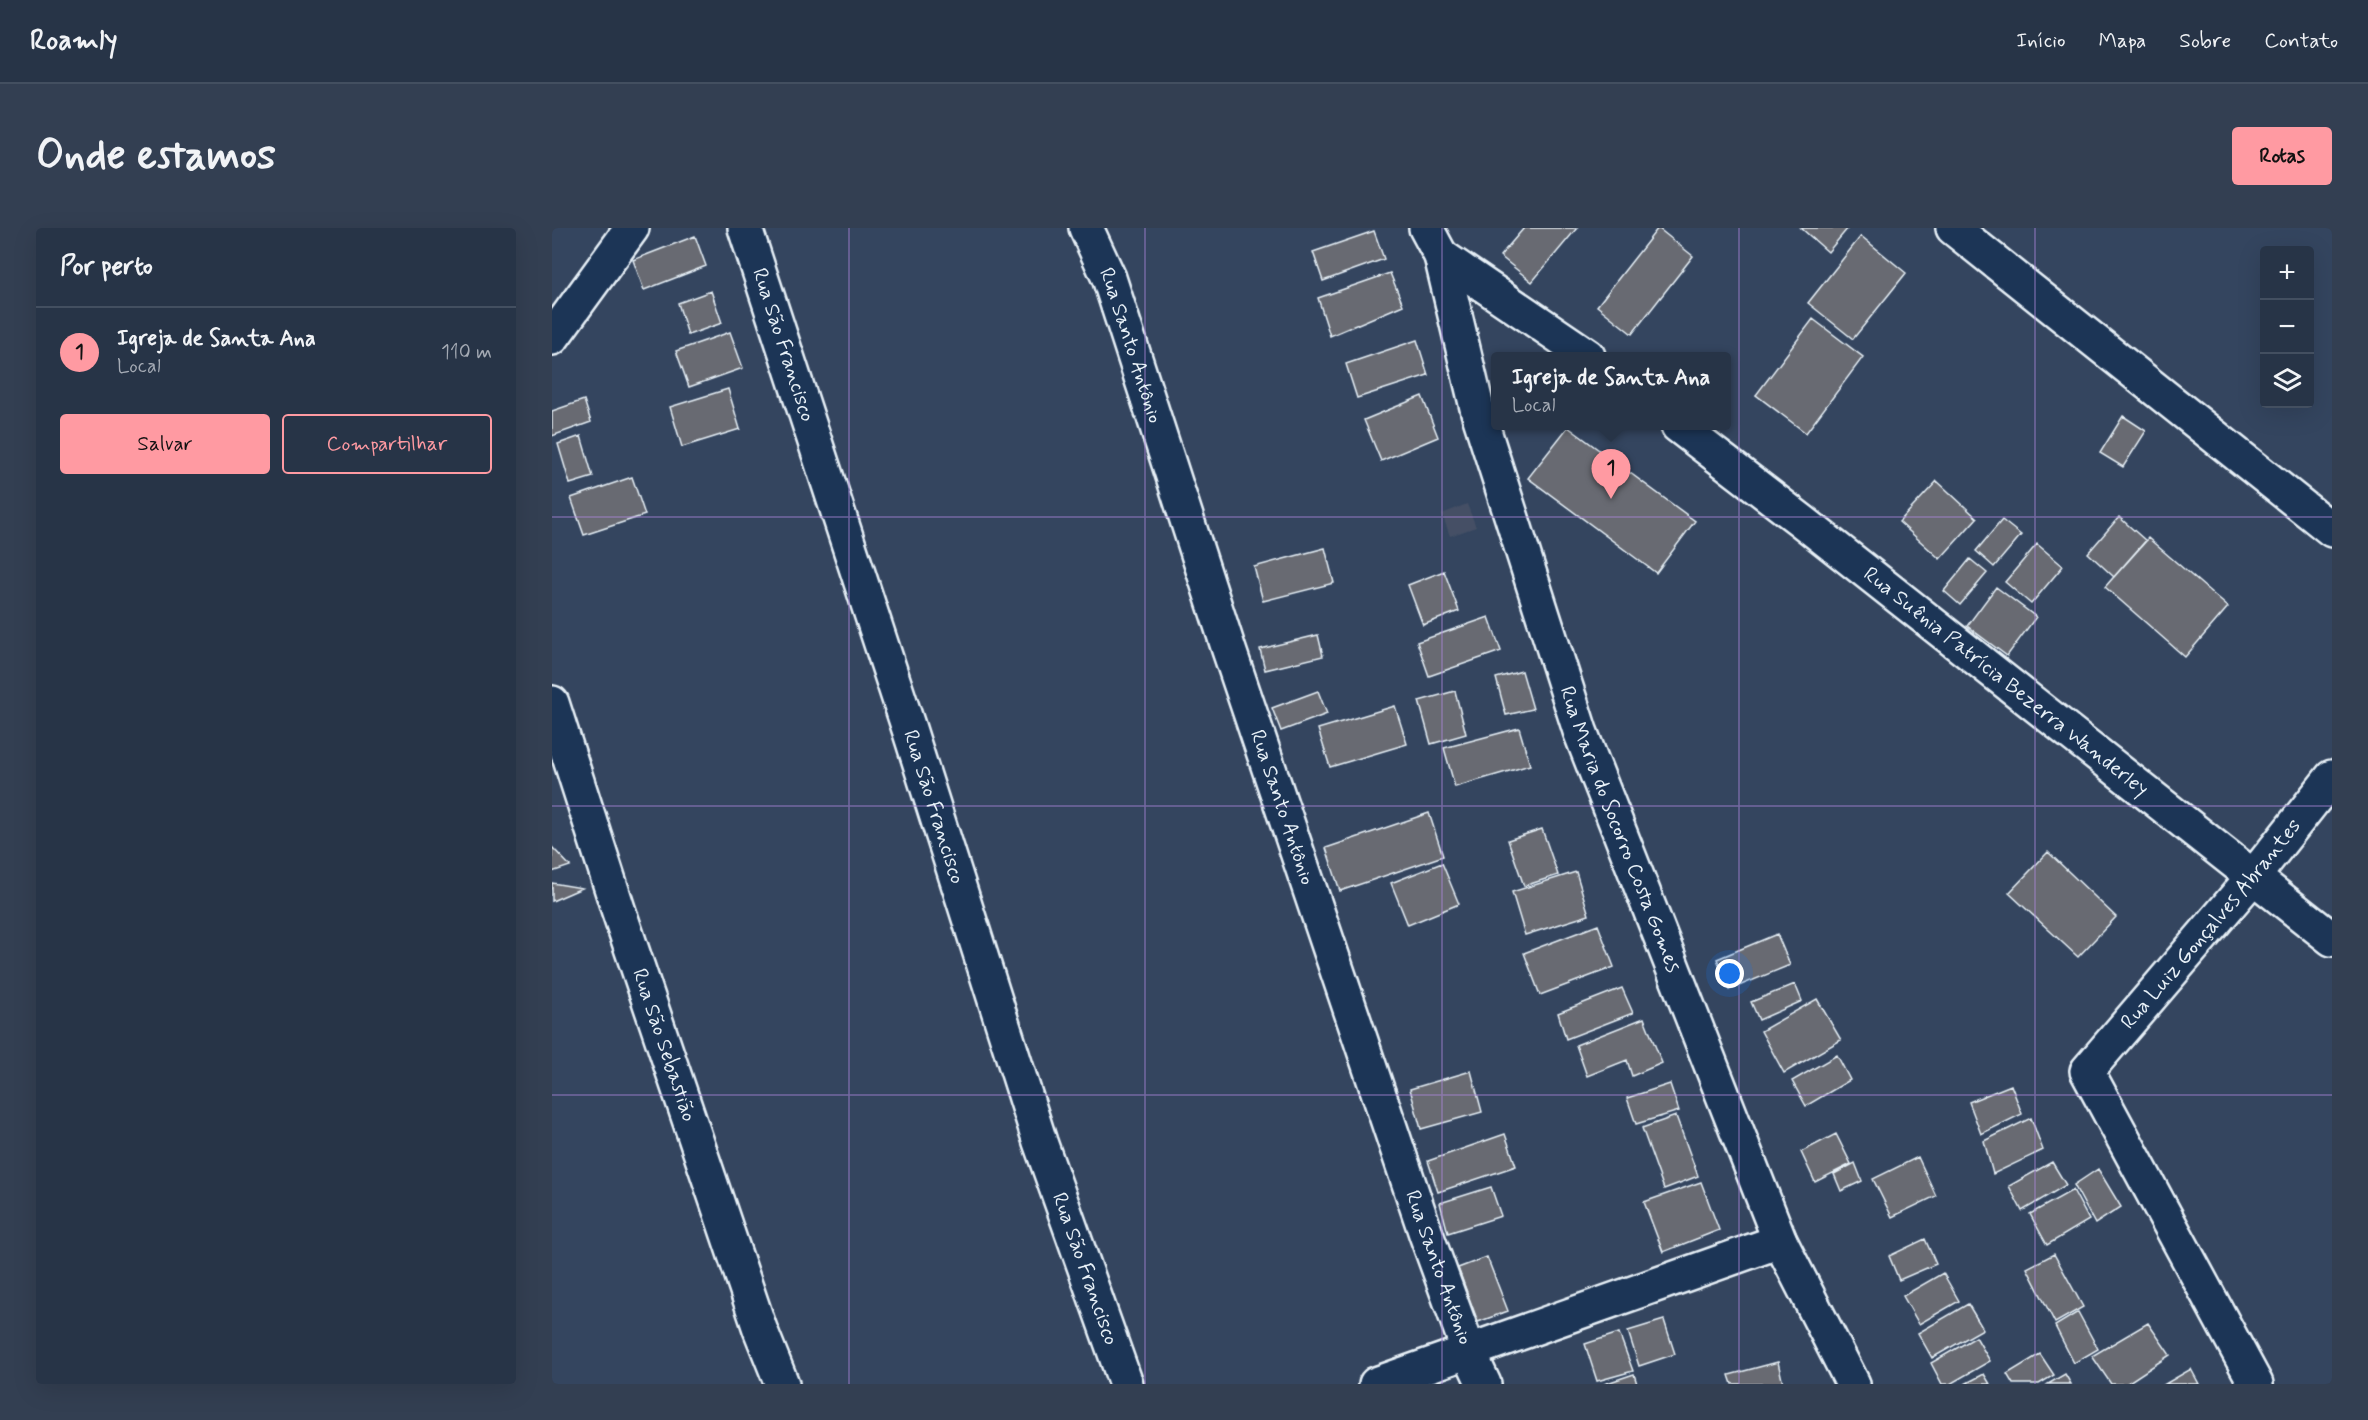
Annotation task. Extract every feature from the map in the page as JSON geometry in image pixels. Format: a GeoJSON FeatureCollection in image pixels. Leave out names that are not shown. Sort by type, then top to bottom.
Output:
{"type":"FeatureCollection","features":[{"type":"Feature","properties":{"kind":"street"},"geometry":{"type":"LineString","coordinates":[[552,338],[632,228]]}},
{"type":"Feature","properties":{"kind":"street","name":"Rua São Francisco"},"geometry":{"type":"LineString","coordinates":[[745,228],[909,729],[1040,1142],[1126,1384]]}},
{"type":"Feature","properties":{"kind":"street","name":"Rua Santo Antônio"},"geometry":{"type":"LineString","coordinates":[[1086,228],[1109,278],[1240,683],[1426,1234],[1469,1352],[1484,1384]]}},
{"type":"Feature","properties":{"kind":"street"},"geometry":{"type":"LineString","coordinates":[[1953,228],[2332,530]]}},
{"type":"Feature","properties":{"kind":"street"},"geometry":{"type":"LineString","coordinates":[[1434,242],[1581,352]]}},
{"type":"Feature","properties":{"kind":"street","name":"Rua Maria do Socorro Costa Gomes"},"geometry":{"type":"LineString","coordinates":[[1434,242],[1478,412],[1580,731],[1780,1241],[1853,1384]]}},
{"type":"Feature","properties":{"kind":"street","name":"Rua Suênia Patrícia Bezerra Wanderley"},"geometry":{"type":"LineString","coordinates":[[1683,430],[2332,939]]}},
{"type":"Feature","properties":{"kind":"street","name":"Rua São Sebastião"},"geometry":{"type":"LineString","coordinates":[[552,703],[618,909],[756,1317],[782,1384]]}},
{"type":"Feature","properties":{"kind":"street","name":"Rua Luiz Gonçalves Abrantes"},"geometry":{"type":"LineString","coordinates":[[2256,1384],[2087,1071],[2253,877],[2332,777]]}},
{"type":"Feature","properties":{"kind":"street"},"geometry":{"type":"LineString","coordinates":[[1376,1384],[1780,1241]]}},
{"type":"Feature","properties":{"kind":"shaded area"},"geometry":{"type":"Polygon","coordinates":[[[1467,504],[1476,527],[1450,536],[1442,514],[1467,504]]]}},
{"type":"Feature","properties":{"kind":"building"},"geometry":{"type":"Polygon","coordinates":[[[1524,228],[1577,228],[1532,282],[1500,256],[1524,228]]]}},
{"type":"Feature","properties":{"kind":"building"},"geometry":{"type":"Polygon","coordinates":[[[1658,228],[1693,256],[1632,334],[1597,306],[1658,228]]]}},
{"type":"Feature","properties":{"kind":"building"},"geometry":{"type":"Polygon","coordinates":[[[1801,228],[1848,228],[1828,252],[1801,228]]]}},
{"type":"Feature","properties":{"kind":"building"},"geometry":{"type":"Polygon","coordinates":[[[1374,231],[1384,259],[1323,281],[1313,252],[1374,231]]]}},
{"type":"Feature","properties":{"kind":"building"},"geometry":{"type":"Polygon","coordinates":[[[695,236],[706,266],[644,290],[633,260],[695,236]]]}},
{"type":"Feature","properties":{"kind":"building"},"geometry":{"type":"Polygon","coordinates":[[[1861,236],[1906,273],[1853,339],[1808,303],[1861,236]]]}},
{"type":"Feature","properties":{"kind":"building"},"geometry":{"type":"Polygon","coordinates":[[[1390,273],[1403,305],[1330,336],[1318,298],[1390,273]]]}},
{"type":"Feature","properties":{"kind":"building"},"geometry":{"type":"Polygon","coordinates":[[[711,291],[722,323],[688,335],[678,303],[711,291]]]}},
{"type":"Feature","properties":{"kind":"building"},"geometry":{"type":"Polygon","coordinates":[[[1813,319],[1863,357],[1806,433],[1756,395],[1813,319]]]}},
{"type":"Feature","properties":{"kind":"building"},"geometry":{"type":"Polygon","coordinates":[[[730,332],[743,368],[689,387],[676,351],[730,332]]]}},
{"type":"Feature","properties":{"kind":"building"},"geometry":{"type":"Polygon","coordinates":[[[1417,340],[1428,375],[1357,398],[1346,364],[1417,340]]]}},
{"type":"Feature","properties":{"kind":"building"},"geometry":{"type":"Polygon","coordinates":[[[728,389],[740,429],[682,447],[670,407],[728,389]]]}},
{"type":"Feature","properties":{"kind":"building"},"geometry":{"type":"Polygon","coordinates":[[[1422,396],[1438,437],[1381,461],[1364,420],[1422,396]]]}},
{"type":"Feature","properties":{"kind":"building"},"geometry":{"type":"Polygon","coordinates":[[[584,400],[591,422],[552,436],[552,411],[584,400]]]}},
{"type":"Feature","properties":{"kind":"building"},"geometry":{"type":"Polygon","coordinates":[[[2123,416],[2146,431],[2123,467],[2100,453],[2123,416]]]}},
{"type":"Feature","properties":{"kind":"building"},"geometry":{"type":"Polygon","coordinates":[[[1566,430],[1572,430],[1695,521],[1656,573],[1528,478],[1566,430]]]}},
{"type":"Feature","properties":{"kind":"building"},"geometry":{"type":"Polygon","coordinates":[[[581,436],[593,477],[570,484],[558,444],[581,436]]]}},
{"type":"Feature","properties":{"kind":"building"},"geometry":{"type":"Polygon","coordinates":[[[632,477],[645,515],[584,535],[571,498],[632,477]]]}},
{"type":"Feature","properties":{"kind":"building"},"geometry":{"type":"Polygon","coordinates":[[[1937,481],[1977,518],[1940,559],[1899,522],[1937,481]]]}},
{"type":"Feature","properties":{"kind":"building"},"geometry":{"type":"Polygon","coordinates":[[[2119,517],[2146,541],[2114,577],[2088,553],[2119,517]]]}},
{"type":"Feature","properties":{"kind":"building"},"geometry":{"type":"Polygon","coordinates":[[[2002,520],[2021,535],[1994,567],[1976,551],[2002,520]]]}},
{"type":"Feature","properties":{"kind":"building"},"geometry":{"type":"Polygon","coordinates":[[[2148,538],[2228,607],[2185,657],[2105,587],[2148,538]]]}},
{"type":"Feature","properties":{"kind":"building"},"geometry":{"type":"Polygon","coordinates":[[[2037,544],[2063,566],[2031,604],[2005,582],[2037,544]]]}},
{"type":"Feature","properties":{"kind":"building"},"geometry":{"type":"Polygon","coordinates":[[[1325,548],[1334,583],[1263,601],[1254,567],[1325,548]]]}},
{"type":"Feature","properties":{"kind":"building"},"geometry":{"type":"Polygon","coordinates":[[[1970,559],[1987,573],[1960,605],[1944,591],[1970,559]]]}},
{"type":"Feature","properties":{"kind":"building"},"geometry":{"type":"Polygon","coordinates":[[[1444,571],[1459,611],[1423,625],[1408,585],[1444,571]]]}},
{"type":"Feature","properties":{"kind":"building"},"geometry":{"type":"Polygon","coordinates":[[[1996,587],[2036,617],[2007,656],[1967,626],[1996,587]]]}},
{"type":"Feature","properties":{"kind":"building"},"geometry":{"type":"Polygon","coordinates":[[[1489,617],[1501,651],[1429,676],[1417,642],[1489,617]]]}},
{"type":"Feature","properties":{"kind":"building"},"geometry":{"type":"Polygon","coordinates":[[[1318,635],[1323,656],[1265,670],[1260,649],[1318,635]]]}},
{"type":"Feature","properties":{"kind":"building"},"geometry":{"type":"Polygon","coordinates":[[[1522,671],[1533,709],[1506,715],[1496,678],[1522,671]]]}},
{"type":"Feature","properties":{"kind":"building"},"geometry":{"type":"Polygon","coordinates":[[[1318,691],[1327,714],[1281,731],[1272,708],[1318,691]]]}},
{"type":"Feature","properties":{"kind":"building"},"geometry":{"type":"Polygon","coordinates":[[[1455,691],[1466,734],[1431,744],[1419,701],[1455,691]]]}},
{"type":"Feature","properties":{"kind":"building"},"geometry":{"type":"Polygon","coordinates":[[[1395,706],[1407,744],[1330,767],[1318,729],[1395,706]]]}},
{"type":"Feature","properties":{"kind":"building"},"geometry":{"type":"Polygon","coordinates":[[[1519,728],[1530,765],[1455,787],[1444,748],[1519,728]]]}},
{"type":"Feature","properties":{"kind":"building"},"geometry":{"type":"Polygon","coordinates":[[[1429,813],[1443,856],[1340,891],[1326,848],[1429,813]]]}},
{"type":"Feature","properties":{"kind":"building"},"geometry":{"type":"Polygon","coordinates":[[[1542,829],[1558,875],[1524,886],[1508,840],[1542,829]]]}},
{"type":"Feature","properties":{"kind":"building"},"geometry":{"type":"Polygon","coordinates":[[[552,847],[570,866],[552,872],[552,847]]]}},
{"type":"Feature","properties":{"kind":"building"},"geometry":{"type":"Polygon","coordinates":[[[2048,852],[2116,917],[2078,957],[2009,893],[2048,852]]]}},
{"type":"Feature","properties":{"kind":"building"},"geometry":{"type":"Polygon","coordinates":[[[1442,863],[1459,904],[1408,925],[1391,883],[1442,863]]]}},
{"type":"Feature","properties":{"kind":"building"},"geometry":{"type":"Polygon","coordinates":[[[1576,872],[1589,915],[1525,935],[1512,892],[1576,872]]]}},
{"type":"Feature","properties":{"kind":"building"},"geometry":{"type":"Polygon","coordinates":[[[552,883],[582,888],[552,901],[552,883]]]}},
{"type":"Feature","properties":{"kind":"building"},"geometry":{"type":"Polygon","coordinates":[[[1598,925],[1614,967],[1540,995],[1524,953],[1598,925]]]}},
{"type":"Feature","properties":{"kind":"building"},"geometry":{"type":"Polygon","coordinates":[[[1777,934],[1790,965],[1729,990],[1717,959],[1777,934]]]}},
{"type":"Feature","properties":{"kind":"building"},"geometry":{"type":"Polygon","coordinates":[[[1795,984],[1802,1001],[1759,1020],[1751,1002],[1795,984]]]}},
{"type":"Feature","properties":{"kind":"building"},"geometry":{"type":"Polygon","coordinates":[[[1622,988],[1633,1013],[1566,1039],[1558,1013],[1622,988]]]}},
{"type":"Feature","properties":{"kind":"building"},"geometry":{"type":"Polygon","coordinates":[[[1817,999],[1841,1040],[1784,1073],[1761,1031],[1817,999]]]}},
{"type":"Feature","properties":{"kind":"building"},"geometry":{"type":"Polygon","coordinates":[[[1644,1018],[1662,1063],[1632,1076],[1627,1060],[1587,1076],[1576,1045],[1644,1018]]]}},
{"type":"Feature","properties":{"kind":"building"},"geometry":{"type":"Polygon","coordinates":[[[1837,1055],[1850,1080],[1806,1106],[1792,1081],[1837,1055]]]}},
{"type":"Feature","properties":{"kind":"building"},"geometry":{"type":"Polygon","coordinates":[[[1471,1071],[1482,1112],[1421,1129],[1410,1089],[1471,1071]]]}},
{"type":"Feature","properties":{"kind":"building"},"geometry":{"type":"Polygon","coordinates":[[[1670,1084],[1679,1111],[1636,1124],[1627,1098],[1670,1084]]]}},
{"type":"Feature","properties":{"kind":"building"},"geometry":{"type":"Polygon","coordinates":[[[2011,1085],[2022,1114],[1981,1134],[1969,1102],[2011,1085]]]}},
{"type":"Feature","properties":{"kind":"building"},"geometry":{"type":"Polygon","coordinates":[[[1676,1116],[1698,1176],[1664,1189],[1642,1128],[1676,1116]]]}},
{"type":"Feature","properties":{"kind":"building"},"geometry":{"type":"Polygon","coordinates":[[[2031,1118],[2043,1150],[1993,1174],[1984,1141],[2031,1118]]]}},
{"type":"Feature","properties":{"kind":"building"},"geometry":{"type":"Polygon","coordinates":[[[1505,1134],[1516,1166],[1438,1192],[1428,1161],[1505,1134]]]}},
{"type":"Feature","properties":{"kind":"building"},"geometry":{"type":"Polygon","coordinates":[[[1836,1134],[1851,1164],[1815,1182],[1801,1152],[1836,1134]]]}},
{"type":"Feature","properties":{"kind":"building"},"geometry":{"type":"Polygon","coordinates":[[[1918,1157],[1936,1196],[1892,1217],[1873,1179],[1918,1157]]]}},
{"type":"Feature","properties":{"kind":"building"},"geometry":{"type":"Polygon","coordinates":[[[2052,1162],[2066,1185],[2022,1211],[2009,1186],[2052,1162]]]}},
{"type":"Feature","properties":{"kind":"building"},"geometry":{"type":"Polygon","coordinates":[[[1855,1163],[1862,1181],[1841,1191],[1834,1174],[1855,1163]]]}},
{"type":"Feature","properties":{"kind":"building"},"geometry":{"type":"Polygon","coordinates":[[[2098,1169],[2121,1207],[2095,1224],[2074,1185],[2098,1169]]]}},
{"type":"Feature","properties":{"kind":"building"},"geometry":{"type":"Polygon","coordinates":[[[1701,1182],[1719,1230],[1663,1252],[1644,1202],[1701,1182]]]}},
{"type":"Feature","properties":{"kind":"building"},"geometry":{"type":"Polygon","coordinates":[[[1491,1187],[1501,1216],[1448,1233],[1440,1203],[1491,1187]]]}},
{"type":"Feature","properties":{"kind":"building"},"geometry":{"type":"Polygon","coordinates":[[[2073,1190],[2089,1220],[2047,1245],[2030,1214],[2073,1190]]]}},
{"type":"Feature","properties":{"kind":"building"},"geometry":{"type":"Polygon","coordinates":[[[1925,1239],[1936,1264],[1899,1280],[1889,1256],[1925,1239]]]}},
{"type":"Feature","properties":{"kind":"building"},"geometry":{"type":"Polygon","coordinates":[[[2054,1254],[2083,1307],[2055,1323],[2027,1268],[2054,1254]]]}},
{"type":"Feature","properties":{"kind":"building"},"geometry":{"type":"Polygon","coordinates":[[[1487,1257],[1508,1311],[1478,1322],[1458,1268],[1487,1257]]]}},
{"type":"Feature","properties":{"kind":"building"},"geometry":{"type":"Polygon","coordinates":[[[1943,1273],[1959,1301],[1919,1324],[1903,1296],[1943,1273]]]}},
{"type":"Feature","properties":{"kind":"building"},"geometry":{"type":"Polygon","coordinates":[[[1968,1304],[1983,1329],[1932,1358],[1918,1333],[1968,1304]]]}},
{"type":"Feature","properties":{"kind":"building"},"geometry":{"type":"Polygon","coordinates":[[[2078,1312],[2098,1349],[2074,1363],[2055,1326],[2078,1312]]]}},
{"type":"Feature","properties":{"kind":"building"},"geometry":{"type":"Polygon","coordinates":[[[1664,1320],[1675,1354],[1639,1366],[1628,1331],[1664,1320]]]}},
{"type":"Feature","properties":{"kind":"building"},"geometry":{"type":"Polygon","coordinates":[[[2148,1323],[2170,1355],[2126,1384],[2111,1384],[2092,1356],[2148,1323]]]}},
{"type":"Feature","properties":{"kind":"building"},"geometry":{"type":"Polygon","coordinates":[[[1619,1333],[1633,1371],[1597,1381],[1585,1344],[1619,1333]]]}},
{"type":"Feature","properties":{"kind":"building"},"geometry":{"type":"Polygon","coordinates":[[[1976,1337],[1990,1361],[1950,1384],[1942,1384],[1931,1363],[1976,1337]]]}},
{"type":"Feature","properties":{"kind":"building"},"geometry":{"type":"Polygon","coordinates":[[[2040,1354],[2054,1375],[2039,1384],[2013,1384],[2007,1374],[2040,1354]]]}},
{"type":"Feature","properties":{"kind":"building"},"geometry":{"type":"Polygon","coordinates":[[[1778,1362],[1783,1384],[1732,1384],[1729,1375],[1778,1362]]]}},
{"type":"Feature","properties":{"kind":"building"},"geometry":{"type":"Polygon","coordinates":[[[2191,1369],[2199,1384],[2165,1384],[2191,1369]]]}},
{"type":"Feature","properties":{"kind":"building"},"geometry":{"type":"Polygon","coordinates":[[[1634,1374],[1637,1384],[1604,1384],[1634,1374]]]}},
{"type":"Feature","properties":{"kind":"building"},"geometry":{"type":"Polygon","coordinates":[[[1984,1374],[1990,1384],[1965,1384],[1984,1374]]]}},
{"type":"Feature","properties":{"kind":"building"},"geometry":{"type":"Polygon","coordinates":[[[2065,1374],[2071,1384],[2048,1384],[2065,1374]]]}},
{"type":"Feature","properties":{"kind":"place","name":"Igreja de Santa Ana"},"geometry":{"type":"Point","coordinates":[1611,499]}}]}
